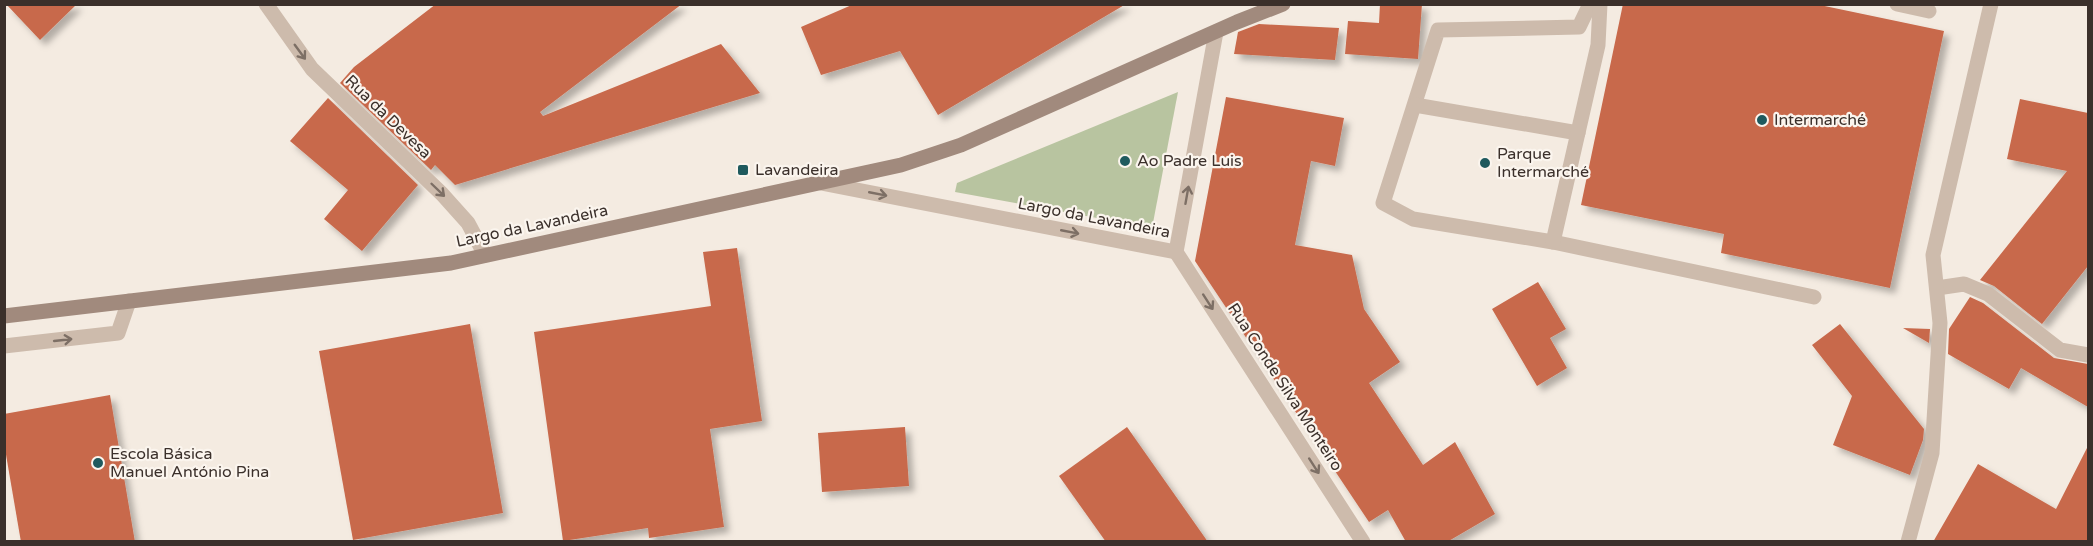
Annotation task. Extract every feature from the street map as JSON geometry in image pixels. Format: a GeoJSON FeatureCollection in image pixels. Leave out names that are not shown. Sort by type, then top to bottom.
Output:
{"type":"FeatureCollection","features":[{"type":"Feature","properties":{"kind":"main road","name":"Largo da Lavandeira"},"geometry":{"type":"LineString","coordinates":[[4,316],[441,264],[902,165],[961,145],[1283,4]]}},
{"type":"Feature","properties":{"kind":"street","name":"Rua da Devesa"},"geometry":{"type":"LineString","coordinates":[[266,4],[312,69],[442,194],[468,223],[485,255]]}},
{"type":"Feature","properties":{"kind":"street"},"geometry":{"type":"LineString","coordinates":[[1590,4],[1579,27],[1438,30],[1383,203],[1413,219],[1553,242],[1814,297]]}},
{"type":"Feature","properties":{"kind":"street"},"geometry":{"type":"LineString","coordinates":[[1553,242],[1598,45],[1600,4]]}},
{"type":"Feature","properties":{"kind":"street"},"geometry":{"type":"LineString","coordinates":[[1897,4],[1929,11]]}},
{"type":"Feature","properties":{"kind":"street"},"geometry":{"type":"LineString","coordinates":[[1908,542],[1932,453],[1940,323],[1934,255],[1991,4]]}},
{"type":"Feature","properties":{"kind":"street","name":"Largo da Lavandeira"},"geometry":{"type":"LineString","coordinates":[[821,183],[1176,252],[1216,32]]}},
{"type":"Feature","properties":{"kind":"street"},"geometry":{"type":"LineString","coordinates":[[1415,105],[1578,133]]}},
{"type":"Feature","properties":{"kind":"street","name":"Rua Conde Silva Monteiro"},"geometry":{"type":"LineString","coordinates":[[1176,252],[1363,542]]}},
{"type":"Feature","properties":{"kind":"street"},"geometry":{"type":"LineString","coordinates":[[1937,288],[1964,284],[1988,294],[2060,350],[2088,355]]}},
{"type":"Feature","properties":{"kind":"street"},"geometry":{"type":"LineString","coordinates":[[4,346],[118,333],[129,301]]}},
{"type":"Feature","properties":{"kind":"green space"},"geometry":{"type":"Polygon","coordinates":[[[1178,92],[1152,228],[955,192],[957,183],[1178,92]]]}},
{"type":"Feature","properties":{"kind":"building"},"geometry":{"type":"Polygon","coordinates":[[[6,4],[77,4],[40,40],[6,4]]]}},
{"type":"Feature","properties":{"kind":"building"},"geometry":{"type":"Polygon","coordinates":[[[436,4],[682,4],[540,112],[543,116],[721,44],[760,93],[455,185],[435,165],[431,170],[340,83],[354,67],[436,4]]]}},
{"type":"Feature","properties":{"kind":"building"},"geometry":{"type":"Polygon","coordinates":[[[854,4],[1126,4],[938,115],[900,51],[821,75],[801,27],[854,4]]]}},
{"type":"Feature","properties":{"kind":"building"},"geometry":{"type":"Polygon","coordinates":[[[1380,4],[1422,4],[1418,59],[1345,54],[1348,21],[1379,23],[1380,4]]]}},
{"type":"Feature","properties":{"kind":"building","name":"Intermarché"},"geometry":{"type":"Polygon","coordinates":[[[1623,4],[1815,4],[1944,31],[1890,288],[1721,253],[1724,234],[1581,205],[1623,4]]]}},
{"type":"Feature","properties":{"kind":"building"},"geometry":{"type":"Polygon","coordinates":[[[1259,24],[1339,28],[1335,60],[1234,54],[1238,32],[1259,24]]]}},
{"type":"Feature","properties":{"kind":"building"},"geometry":{"type":"Polygon","coordinates":[[[1226,97],[1344,118],[1335,166],[1311,161],[1295,245],[1352,255],[1364,309],[1400,362],[1369,383],[1423,465],[1455,442],[1495,514],[1447,542],[1406,542],[1388,510],[1369,522],[1195,261],[1226,97]]]}},
{"type":"Feature","properties":{"kind":"building"},"geometry":{"type":"Polygon","coordinates":[[[328,98],[418,185],[362,251],[324,219],[348,190],[290,141],[328,98]]]}},
{"type":"Feature","properties":{"kind":"building"},"geometry":{"type":"Polygon","coordinates":[[[2020,99],[2088,113],[2088,266],[2042,324],[1994,286],[1980,280],[2067,171],[2007,159],[2020,99]]]}},
{"type":"Feature","properties":{"kind":"building"},"geometry":{"type":"Polygon","coordinates":[[[737,248],[762,421],[710,429],[724,527],[649,538],[648,528],[563,541],[534,332],[711,306],[703,252],[737,248]]]}},
{"type":"Feature","properties":{"kind":"building"},"geometry":{"type":"Polygon","coordinates":[[[1538,282],[1566,329],[1550,338],[1567,368],[1537,386],[1492,309],[1538,282]]]}},
{"type":"Feature","properties":{"kind":"building"},"geometry":{"type":"Polygon","coordinates":[[[1970,297],[1983,303],[2054,358],[2088,364],[2088,407],[2021,368],[2009,389],[1948,354],[1949,329],[1970,297]]]}},
{"type":"Feature","properties":{"kind":"building"},"geometry":{"type":"Polygon","coordinates":[[[470,324],[503,513],[353,540],[319,351],[470,324]]]}},
{"type":"Feature","properties":{"kind":"building"},"geometry":{"type":"Polygon","coordinates":[[[1840,324],[1924,429],[1923,440],[1910,475],[1833,445],[1852,396],[1812,345],[1840,324]]]}},
{"type":"Feature","properties":{"kind":"building"},"geometry":{"type":"Polygon","coordinates":[[[1903,328],[1930,329],[1929,343],[1903,328]]]}},
{"type":"Feature","properties":{"kind":"building"},"geometry":{"type":"Polygon","coordinates":[[[110,395],[135,542],[21,542],[4,443],[4,414],[110,395]]]}},
{"type":"Feature","properties":{"kind":"building"},"geometry":{"type":"Polygon","coordinates":[[[905,427],[909,486],[822,492],[818,433],[905,427]]]}},
{"type":"Feature","properties":{"kind":"building"},"geometry":{"type":"Polygon","coordinates":[[[1127,427],[1208,542],[1106,542],[1059,476],[1127,427]]]}},
{"type":"Feature","properties":{"kind":"building"},"geometry":{"type":"Polygon","coordinates":[[[2088,446],[2088,542],[1933,542],[1978,464],[2056,509],[2088,446]]]}},
{"type":"Feature","properties":{"kind":"place","name":"Intermarché"},"geometry":{"type":"Point","coordinates":[1762,120]}},
{"type":"Feature","properties":{"kind":"place","name":"Ao Padre Luis"},"geometry":{"type":"Point","coordinates":[1125,161]}},
{"type":"Feature","properties":{"kind":"place","name":"Parque Intermarché"},"geometry":{"type":"Point","coordinates":[1485,163]}},
{"type":"Feature","properties":{"kind":"place","name":"Lavandeira"},"geometry":{"type":"Point","coordinates":[743,170]}},
{"type":"Feature","properties":{"kind":"place","name":"Escola Básica Manuel António Pina"},"geometry":{"type":"Point","coordinates":[98,463]}}]}
